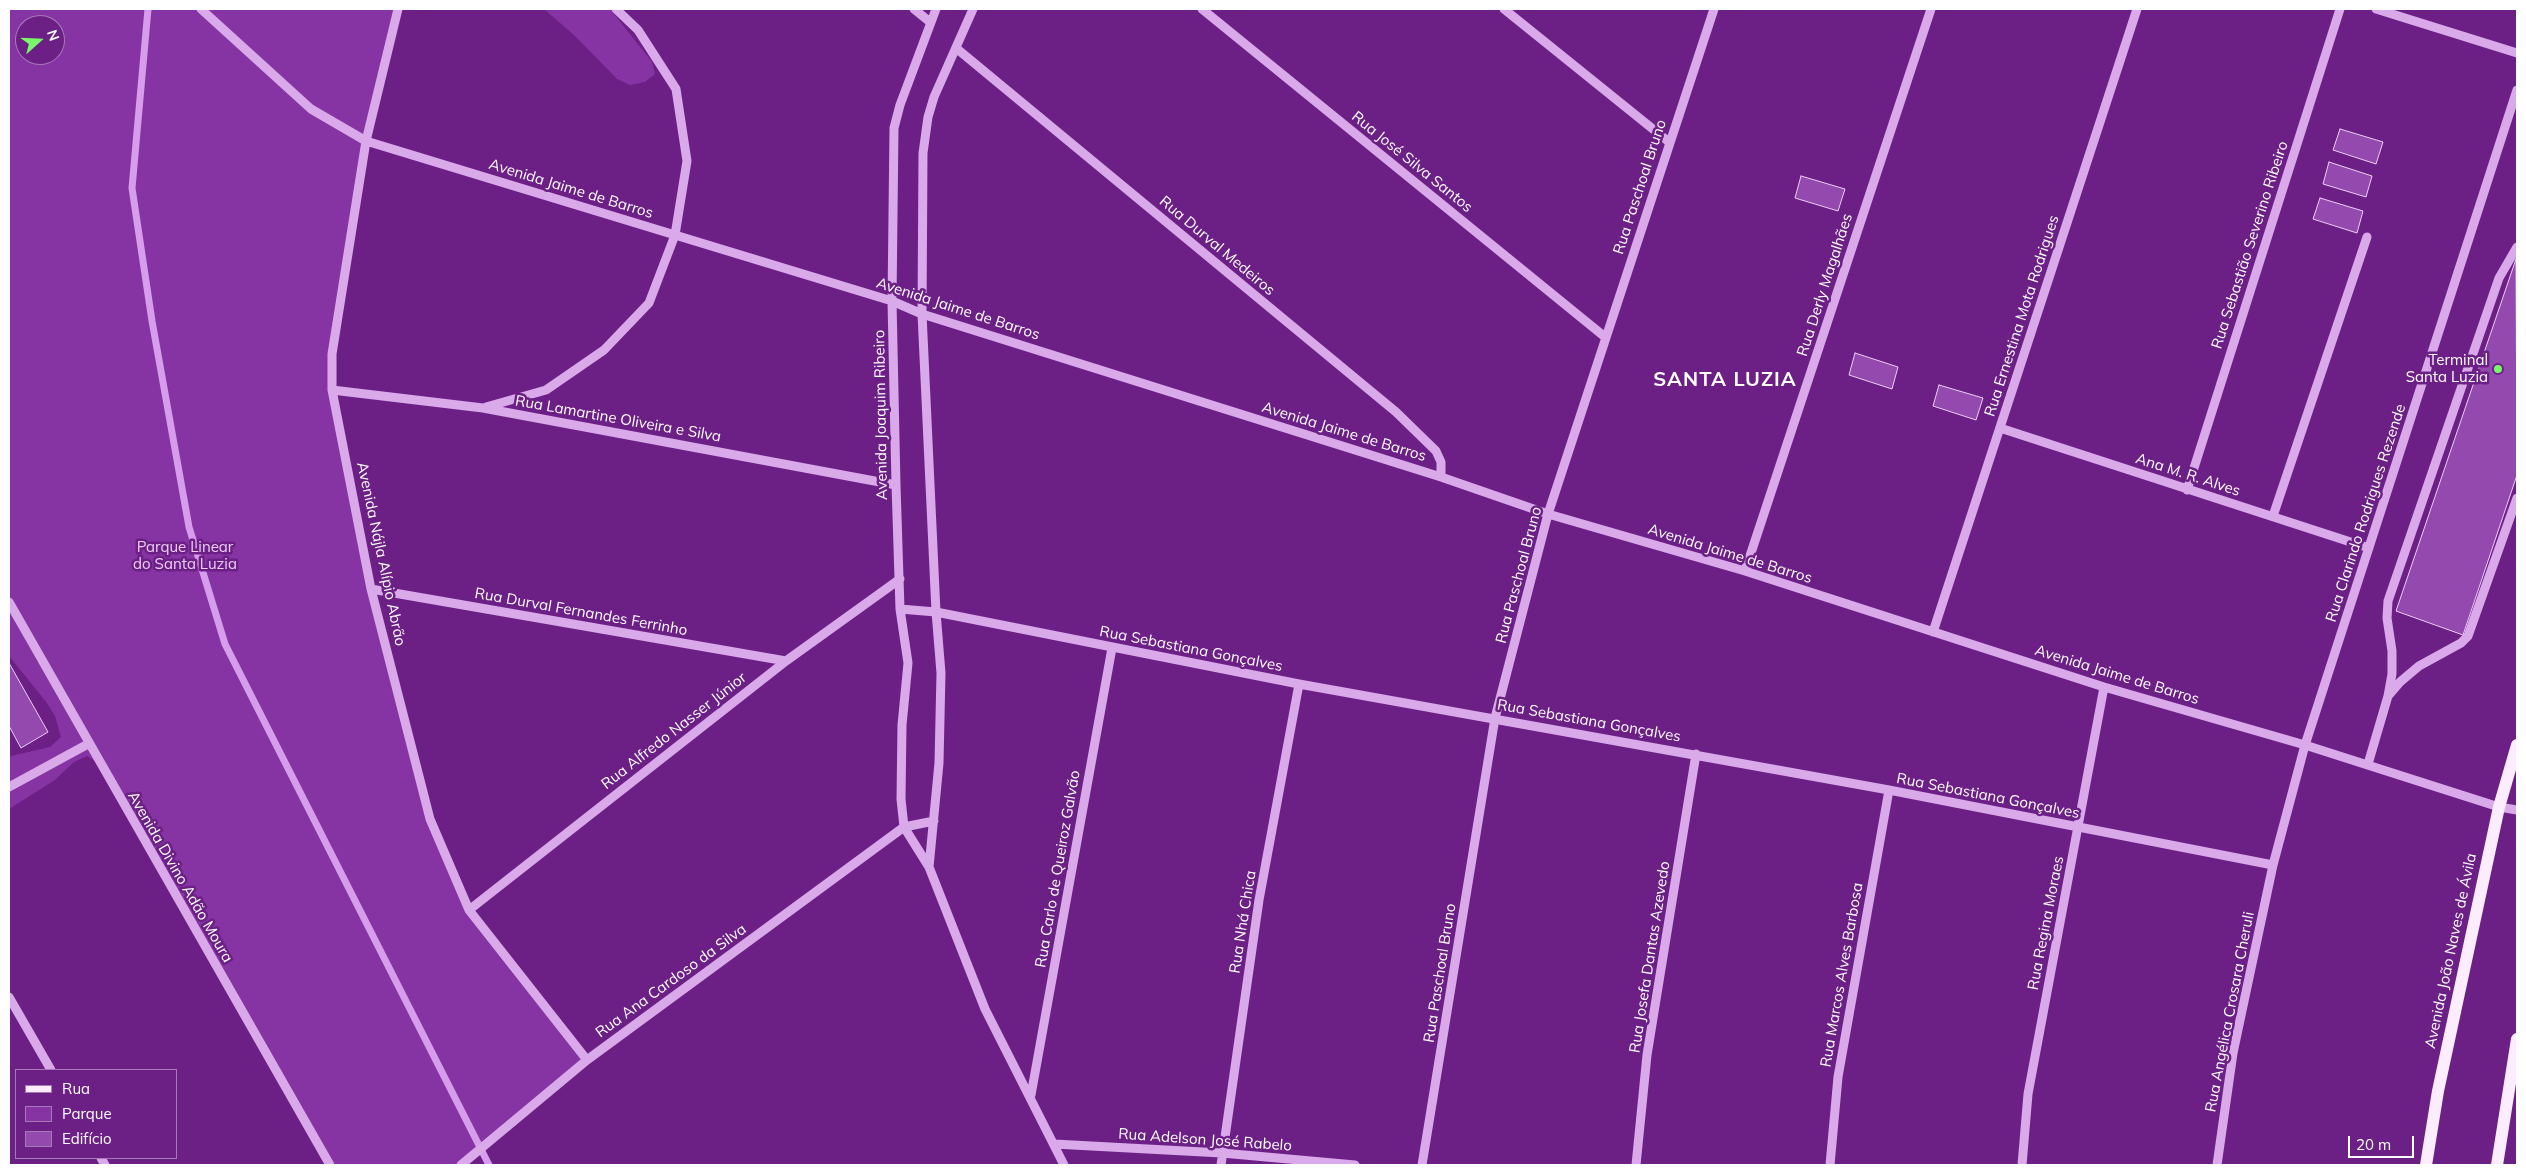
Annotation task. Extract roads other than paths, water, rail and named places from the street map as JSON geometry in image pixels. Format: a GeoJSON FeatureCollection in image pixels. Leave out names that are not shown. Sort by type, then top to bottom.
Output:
{"type":"FeatureCollection","features":[{"type":"Feature","properties":{"kind":"main road","name":"Avenida João Naves de Ávila"},"geometry":{"type":"LineString","coordinates":[[2426,1165],[2438,1092],[2499,807],[2517,745]]}},
{"type":"Feature","properties":{"kind":"main road"},"geometry":{"type":"LineString","coordinates":[[2497,1165],[2517,1039]]}},
{"type":"Feature","properties":{"kind":"street","name":"Avenida Jaime de Barros"},"geometry":{"type":"LineString","coordinates":[[201,9],[311,109],[366,141],[892,301],[922,314],[1441,477],[1548,514],[1745,571],[2104,686],[2368,764],[2499,807],[2517,810]]}},
{"type":"Feature","properties":{"kind":"street","name":"Avenida Nájla Alípio Abrão"},"geometry":{"type":"LineString","coordinates":[[398,9],[366,141],[332,354],[332,390],[371,589],[430,819],[469,910],[586,1060]]}},
{"type":"Feature","properties":{"kind":"street"},"geometry":{"type":"LineString","coordinates":[[483,408],[546,390],[604,350],[650,303],[675,235],[687,160],[676,88],[638,30],[616,9]]}},
{"type":"Feature","properties":{"kind":"street"},"geometry":{"type":"LineString","coordinates":[[914,9],[930,22]]}},
{"type":"Feature","properties":{"kind":"street","name":"Avenida Joaquim Ribeiro"},"geometry":{"type":"LineString","coordinates":[[904,828],[901,799],[902,734],[908,663],[900,609],[896,485],[892,301],[894,128],[900,105],[936,9]]}},
{"type":"Feature","properties":{"kind":"street"},"geometry":{"type":"LineString","coordinates":[[930,867],[939,763],[942,673],[936,612],[922,314],[924,153],[928,117],[973,9]]}},
{"type":"Feature","properties":{"kind":"street","name":"Rua José Silva Santos"},"geometry":{"type":"LineString","coordinates":[[1202,9],[1604,337]]}},
{"type":"Feature","properties":{"kind":"street"},"geometry":{"type":"LineString","coordinates":[[1504,9],[1669,142]]}},
{"type":"Feature","properties":{"kind":"street","name":"Rua Paschoal Bruno"},"geometry":{"type":"LineString","coordinates":[[1422,1165],[1495,718],[1548,514],[1604,337],[1714,9]]}},
{"type":"Feature","properties":{"kind":"street","name":"Rua Derly Magalhães"},"geometry":{"type":"LineString","coordinates":[[1745,571],[1931,9]]}},
{"type":"Feature","properties":{"kind":"street","name":"Rua Ernestina Mota Rodrigues"},"geometry":{"type":"LineString","coordinates":[[1933,632],[2137,9]]}},
{"type":"Feature","properties":{"kind":"street","name":"Rua Sebastião Severino Ribeiro"},"geometry":{"type":"LineString","coordinates":[[2187,490],[2340,9]]}},
{"type":"Feature","properties":{"kind":"street"},"geometry":{"type":"LineString","coordinates":[[2376,9],[2517,53]]}},
{"type":"Feature","properties":{"kind":"street","name":"Rua Durval Medeiros"},"geometry":{"type":"LineString","coordinates":[[956,48],[1396,412],[1436,451],[1441,462],[1441,477]]}},
{"type":"Feature","properties":{"kind":"street","name":"Rua Clarindo Rodrigues Rezende"},"geometry":{"type":"LineString","coordinates":[[2273,865],[2305,745],[2517,90]]}},
{"type":"Feature","properties":{"kind":"street"},"geometry":{"type":"LineString","coordinates":[[2273,516],[2366,237]]}},
{"type":"Feature","properties":{"kind":"street"},"geometry":{"type":"LineString","coordinates":[[2368,764],[2388,696],[2392,666],[2390,630],[2387,618],[2388,601],[2499,278],[2517,247]]}},
{"type":"Feature","properties":{"kind":"street","name":"Rua Lamartine Oliveira e Silva"},"geometry":{"type":"LineString","coordinates":[[332,390],[483,408],[896,485]]}},
{"type":"Feature","properties":{"kind":"street","name":"Ana M. R. Alves"},"geometry":{"type":"LineString","coordinates":[[2000,428],[2369,548]]}},
{"type":"Feature","properties":{"kind":"street"},"geometry":{"type":"LineString","coordinates":[[2388,696],[2400,682],[2419,666],[2461,643],[2468,636],[2517,498]]}},
{"type":"Feature","properties":{"kind":"street","name":"Rua Alfredo Nasser Júnior"},"geometry":{"type":"LineString","coordinates":[[469,910],[786,661],[900,579]]}},
{"type":"Feature","properties":{"kind":"street","name":"Rua Durval Fernandes Ferrinho"},"geometry":{"type":"LineString","coordinates":[[371,589],[786,661]]}},
{"type":"Feature","properties":{"kind":"street","name":"Avenida Divino Adão Moura"},"geometry":{"type":"LineString","coordinates":[[9,602],[88,744],[330,1165]]}},
{"type":"Feature","properties":{"kind":"street","name":"Rua Sebastiana Gonçalves"},"geometry":{"type":"LineString","coordinates":[[900,609],[936,612],[1299,684],[1696,754],[2273,865]]}},
{"type":"Feature","properties":{"kind":"street","name":"Rua Carlo de Queiroz Galvão"},"geometry":{"type":"LineString","coordinates":[[1031,1096],[1112,648]]}},
{"type":"Feature","properties":{"kind":"street","name":"Rua Nhá Chica"},"geometry":{"type":"LineString","coordinates":[[1221,1165],[1259,900],[1299,684]]}},
{"type":"Feature","properties":{"kind":"street","name":"Rua Regina Moraes"},"geometry":{"type":"LineString","coordinates":[[2022,1165],[2028,1094],[2104,686]]}},
{"type":"Feature","properties":{"kind":"street"},"geometry":{"type":"LineString","coordinates":[[9,787],[88,744]]}},
{"type":"Feature","properties":{"kind":"street","name":"Rua Josefa Dantas Azevedo"},"geometry":{"type":"LineString","coordinates":[[1636,1165],[1647,1056],[1696,754]]}},
{"type":"Feature","properties":{"kind":"street","name":"Rua Marcos Alves Barbosa"},"geometry":{"type":"LineString","coordinates":[[1830,1165],[1838,1077],[1889,790]]}},
{"type":"Feature","properties":{"kind":"street"},"geometry":{"type":"LineString","coordinates":[[934,821],[904,828],[930,867],[985,1009],[1031,1096],[1064,1165]]}},
{"type":"Feature","properties":{"kind":"street","name":"Rua Ana Cardoso da Silva"},"geometry":{"type":"LineString","coordinates":[[461,1165],[586,1060],[904,828]]}},
{"type":"Feature","properties":{"kind":"street","name":"Rua Angélica Crosara Cheruli"},"geometry":{"type":"LineString","coordinates":[[2217,1165],[2233,1053],[2273,865]]}},
{"type":"Feature","properties":{"kind":"street"},"geometry":{"type":"LineString","coordinates":[[9,996],[50,1069]]}},
{"type":"Feature","properties":{"kind":"street","name":"Rua Adelson José Rabelo"},"geometry":{"type":"LineString","coordinates":[[1054,1144],[1222,1153],[1355,1165]]}},
{"type":"Feature","properties":{"kind":"waterway"},"geometry":{"type":"LineString","coordinates":[[148,9],[132,188],[152,321],[189,527],[225,644],[489,1165]]}},
{"type":"Feature","properties":{"kind":"place","name":"Terminal Santa Luzia"},"geometry":{"type":"Point","coordinates":[2498,369]}},
{"type":"Feature","properties":{"kind":"district","name":"SANTA LUZIA"},"geometry":{"type":"Point","coordinates":[1725,380]}},
{"type":"Feature","properties":{"kind":"park label","name":"Parque Linear do Santa Luzia"},"geometry":{"type":"Point","coordinates":[185,556]}}]}
